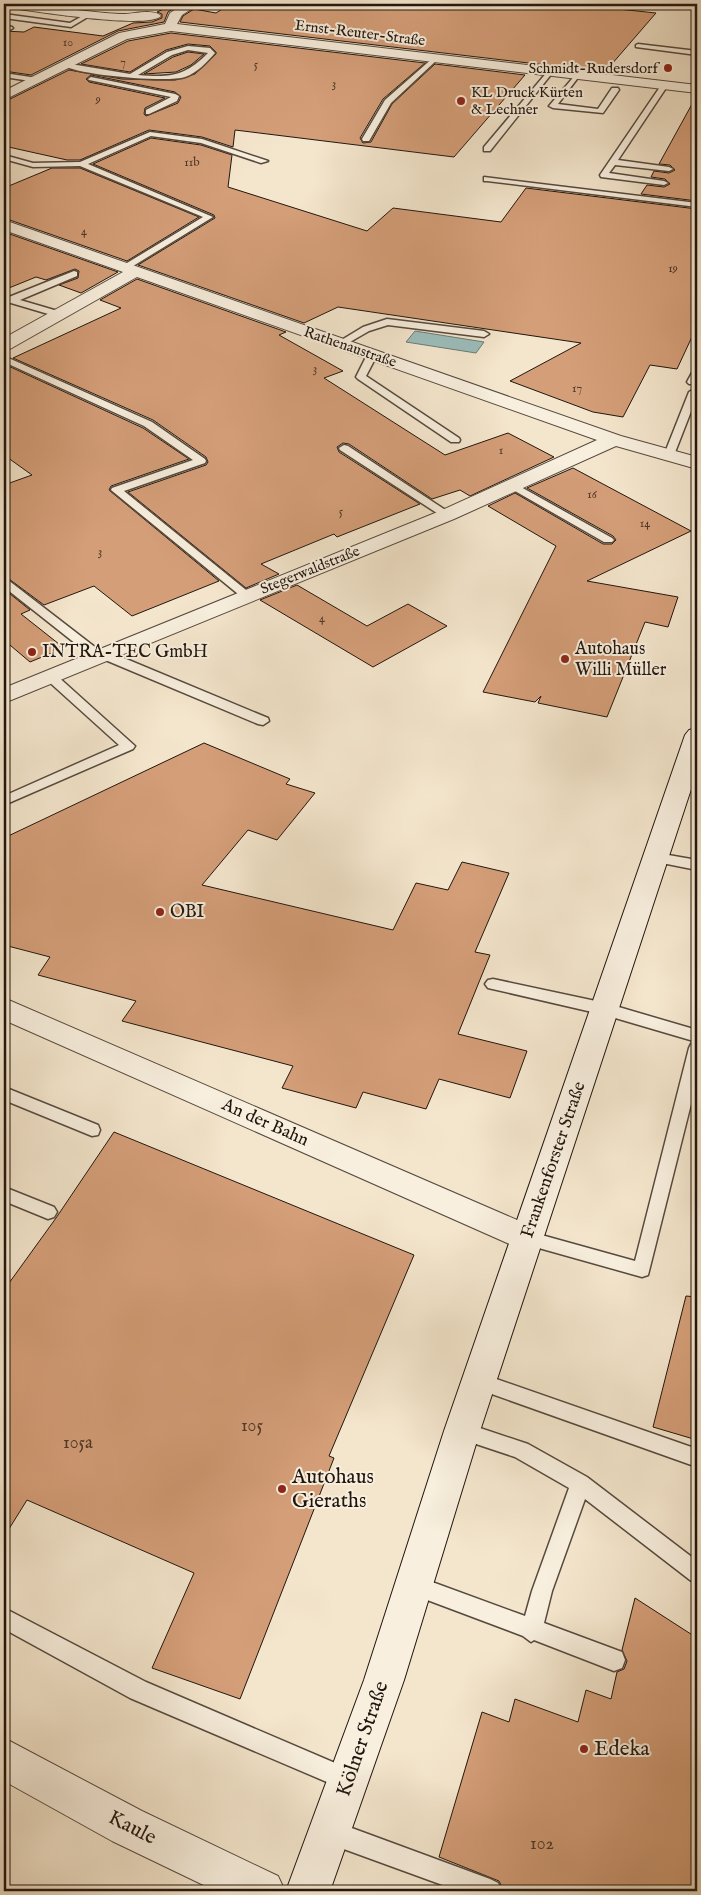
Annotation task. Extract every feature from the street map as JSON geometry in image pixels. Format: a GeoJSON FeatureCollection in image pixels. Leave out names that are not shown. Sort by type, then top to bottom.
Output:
{"type":"FeatureCollection","features":[{"type":"Feature","properties":{"kind":"street"},"geometry":{"type":"LineString","coordinates":[[4,4],[66,12],[85,8],[120,18],[173,21],[193,4]]}},
{"type":"Feature","properties":{"kind":"street","name":"Ernst-Reuter-Straße"},"geometry":{"type":"LineString","coordinates":[[4,96],[60,70],[123,36],[173,21],[436,58],[697,89]]}},
{"type":"Feature","properties":{"kind":"street","name":"Rathenaustraße"},"geometry":{"type":"LineString","coordinates":[[4,225],[614,440],[697,463]]}},
{"type":"Feature","properties":{"kind":"street"},"geometry":{"type":"LineString","coordinates":[[4,345],[130,270]]}},
{"type":"Feature","properties":{"kind":"street","name":"Stegerwaldstraße"},"geometry":{"type":"LineString","coordinates":[[4,696],[447,514],[614,440]]}},
{"type":"Feature","properties":{"kind":"street","name":"Frankenforster Straße"},"geometry":{"type":"LineString","coordinates":[[413,1585],[462,1431],[697,737]]}},
{"type":"Feature","properties":{"kind":"street","name":"An der Bahn"},"geometry":{"type":"LineString","coordinates":[[7,1013],[527,1238]]}},
{"type":"Feature","properties":{"kind":"street","name":"Kölner Straße"},"geometry":{"type":"LineString","coordinates":[[308,1891],[384,1680],[413,1585]]}},
{"type":"Feature","properties":{"kind":"street","name":"Kaule"},"geometry":{"type":"LineString","coordinates":[[4,1759],[127,1826],[263,1891]]}},
{"type":"Feature","properties":{"kind":"lane"},"geometry":{"type":"LineString","coordinates":[[4,16],[71,25],[85,8],[100,4]]}},
{"type":"Feature","properties":{"kind":"lane"},"geometry":{"type":"LineString","coordinates":[[638,46],[697,53]]}},
{"type":"Feature","properties":{"kind":"lane"},"geometry":{"type":"LineString","coordinates":[[60,70],[169,79],[182,76],[195,69],[212,53],[210,50],[199,47],[185,47],[171,52],[134,75]]}},
{"type":"Feature","properties":{"kind":"lane"},"geometry":{"type":"LineString","coordinates":[[366,139],[388,102],[436,58]]}},
{"type":"Feature","properties":{"kind":"lane"},"geometry":{"type":"LineString","coordinates":[[487,149],[550,72]]}},
{"type":"Feature","properties":{"kind":"lane"},"geometry":{"type":"LineString","coordinates":[[4,75],[37,80]]}},
{"type":"Feature","properties":{"kind":"lane"},"geometry":{"type":"LineString","coordinates":[[577,75],[553,106],[600,111],[615,90]]}},
{"type":"Feature","properties":{"kind":"lane"},"geometry":{"type":"LineString","coordinates":[[82,77],[175,96],[174,99],[149,112]]}},
{"type":"Feature","properties":{"kind":"lane"},"geometry":{"type":"LineString","coordinates":[[664,85],[604,175],[664,183]]}},
{"type":"Feature","properties":{"kind":"lane"},"geometry":{"type":"LineString","coordinates":[[4,157],[33,165],[80,164],[150,134],[202,141],[264,161]]}},
{"type":"Feature","properties":{"kind":"lane"},"geometry":{"type":"LineString","coordinates":[[613,162],[669,169]]}},
{"type":"Feature","properties":{"kind":"lane"},"geometry":{"type":"LineString","coordinates":[[80,164],[209,217],[130,270]]}},
{"type":"Feature","properties":{"kind":"lane"},"geometry":{"type":"LineString","coordinates":[[487,179],[697,205]]}},
{"type":"Feature","properties":{"kind":"lane"},"geometry":{"type":"LineString","coordinates":[[7,301],[74,274]]}},
{"type":"Feature","properties":{"kind":"lane"},"geometry":{"type":"LineString","coordinates":[[7,301],[58,314]]}},
{"type":"Feature","properties":{"kind":"lane"},"geometry":{"type":"LineString","coordinates":[[340,344],[366,329],[387,322],[484,334]]}},
{"type":"Feature","properties":{"kind":"lane"},"geometry":{"type":"LineString","coordinates":[[372,355],[361,377],[455,440]]}},
{"type":"Feature","properties":{"kind":"lane"},"geometry":{"type":"LineString","coordinates":[[4,359],[148,424],[201,461],[116,490],[247,596]]}},
{"type":"Feature","properties":{"kind":"lane"},"geometry":{"type":"LineString","coordinates":[[669,455],[697,371]]}},
{"type":"Feature","properties":{"kind":"lane"},"geometry":{"type":"LineString","coordinates":[[344,448],[447,514]]}},
{"type":"Feature","properties":{"kind":"lane"},"geometry":{"type":"LineString","coordinates":[[512,485],[608,540]]}},
{"type":"Feature","properties":{"kind":"lane"},"geometry":{"type":"LineString","coordinates":[[4,582],[101,655],[263,721]]}},
{"type":"Feature","properties":{"kind":"lane"},"geometry":{"type":"LineString","coordinates":[[4,801],[128,746],[50,676]]}},
{"type":"Feature","properties":{"kind":"lane"},"geometry":{"type":"LineString","coordinates":[[657,858],[697,865]]}},
{"type":"Feature","properties":{"kind":"lane"},"geometry":{"type":"LineString","coordinates":[[492,984],[605,1009],[697,1036]]}},
{"type":"Feature","properties":{"kind":"lane"},"geometry":{"type":"LineString","coordinates":[[527,1238],[642,1270],[697,1048]]}},
{"type":"Feature","properties":{"kind":"lane"},"geometry":{"type":"LineString","coordinates":[[4,1093],[92,1130]]}},
{"type":"Feature","properties":{"kind":"lane"},"geometry":{"type":"LineString","coordinates":[[4,1194],[48,1212]]}},
{"type":"Feature","properties":{"kind":"lane"},"geometry":{"type":"LineString","coordinates":[[479,1381],[697,1458]]}},
{"type":"Feature","properties":{"kind":"lane"},"geometry":{"type":"LineString","coordinates":[[462,1431],[520,1450],[580,1484],[697,1573]]}},
{"type":"Feature","properties":{"kind":"lane"},"geometry":{"type":"LineString","coordinates":[[531,1631],[542,1591],[580,1484]]}},
{"type":"Feature","properties":{"kind":"lane"},"geometry":{"type":"LineString","coordinates":[[413,1585],[531,1631],[614,1660]]}},
{"type":"Feature","properties":{"kind":"lane"},"geometry":{"type":"LineString","coordinates":[[4,1618],[138,1690],[349,1780]]}},
{"type":"Feature","properties":{"kind":"lane"},"geometry":{"type":"LineString","coordinates":[[330,1832],[490,1891]]}},
{"type":"Feature","properties":{"kind":"path"},"geometry":{"type":"LineString","coordinates":[[668,6],[673,4]]}},
{"type":"Feature","properties":{"kind":"water"},"geometry":{"type":"Polygon","coordinates":[[[415,331],[484,342],[476,353],[406,342],[415,331]]]}},
{"type":"Feature","properties":{"kind":"building"},"geometry":{"type":"Polygon","coordinates":[[[230,4],[263,6],[266,4],[602,4],[599,7],[656,13],[605,72],[180,22],[183,16],[194,9],[216,13],[230,4]]]}},
{"type":"Feature","properties":{"kind":"building"},"geometry":{"type":"Polygon","coordinates":[[[170,6],[176,7],[168,12],[164,22],[118,31],[31,75],[4,71],[4,31],[24,32],[34,27],[103,36],[133,23],[152,22],[162,18],[162,14],[157,12],[170,6]]]}},
{"type":"Feature","properties":{"kind":"building"},"geometry":{"type":"Polygon","coordinates":[[[171,33],[425,63],[383,99],[360,138],[363,143],[371,142],[392,104],[435,64],[525,75],[454,157],[235,130],[233,147],[202,137],[149,130],[80,160],[67,160],[4,146],[4,102],[69,70],[122,79],[175,80],[195,74],[216,54],[210,46],[188,44],[166,50],[130,72],[81,64],[128,41],[171,33]],[[91,75],[86,79],[89,82],[165,98],[145,108],[144,114],[146,116],[178,103],[181,97],[175,92],[91,75]]]}},
{"type":"Feature","properties":{"kind":"building"},"geometry":{"type":"Polygon","coordinates":[[[188,52],[204,54],[191,65],[176,72],[144,74],[173,57],[188,52]]]}},
{"type":"Feature","properties":{"kind":"building"},"geometry":{"type":"Polygon","coordinates":[[[697,95],[697,201],[641,194],[647,185],[664,187],[670,184],[665,179],[651,177],[654,171],[669,173],[675,170],[670,165],[659,164],[697,95]]]}},
{"type":"Feature","properties":{"kind":"building"},"geometry":{"type":"Polygon","coordinates":[[[151,138],[201,145],[232,155],[228,187],[367,231],[393,208],[501,222],[526,188],[697,209],[697,326],[677,369],[650,365],[623,417],[593,412],[510,381],[581,343],[338,307],[304,323],[138,265],[215,218],[214,215],[93,164],[151,138]]]}},
{"type":"Feature","properties":{"kind":"building"},"geometry":{"type":"Polygon","coordinates":[[[52,168],[80,168],[199,217],[127,261],[4,218],[4,188],[52,168]]]}},
{"type":"Feature","properties":{"kind":"building"},"geometry":{"type":"Polygon","coordinates":[[[4,232],[118,272],[81,293],[59,285],[78,278],[79,271],[75,269],[46,280],[36,277],[4,290],[4,232]]]}},
{"type":"Feature","properties":{"kind":"building"},"geometry":{"type":"Polygon","coordinates":[[[137,279],[286,332],[279,335],[343,371],[324,378],[445,455],[508,433],[554,457],[470,496],[460,490],[432,499],[349,444],[343,443],[337,447],[339,452],[420,504],[337,537],[334,534],[261,564],[279,574],[246,588],[128,492],[206,465],[208,462],[206,457],[153,420],[13,358],[121,308],[100,300],[137,279]]]}},
{"type":"Feature","properties":{"kind":"building"},"geometry":{"type":"Polygon","coordinates":[[[4,364],[143,428],[189,459],[111,486],[109,490],[219,581],[132,616],[94,586],[44,605],[4,577],[4,485],[32,475],[4,455],[4,364]]]}},
{"type":"Feature","properties":{"kind":"building","name":"Autohaus Willi Müller"},"geometry":{"type":"Polygon","coordinates":[[[573,468],[691,531],[587,581],[678,597],[668,627],[645,622],[607,717],[538,703],[541,696],[535,702],[483,692],[556,546],[488,506],[515,493],[603,544],[612,544],[616,540],[613,536],[527,488],[573,468]]]}},
{"type":"Feature","properties":{"kind":"building"},"geometry":{"type":"Polygon","coordinates":[[[297,585],[367,626],[408,604],[447,626],[373,667],[260,600],[297,585]]]}},
{"type":"Feature","properties":{"kind":"building"},"geometry":{"type":"Polygon","coordinates":[[[4,589],[30,610],[21,614],[64,648],[30,662],[4,640],[4,589]]]}},
{"type":"Feature","properties":{"kind":"building","name":"OBI"},"geometry":{"type":"Polygon","coordinates":[[[204,743],[290,779],[286,784],[315,793],[277,840],[248,830],[202,885],[393,930],[416,883],[448,890],[462,862],[509,873],[475,952],[490,955],[458,1034],[527,1051],[510,1098],[439,1079],[426,1109],[363,1092],[356,1108],[282,1088],[293,1066],[122,1021],[136,1001],[38,975],[50,957],[4,945],[4,838],[204,743]]]}},
{"type":"Feature","properties":{"kind":"building"},"geometry":{"type":"Polygon","coordinates":[[[114,1132],[414,1255],[329,1456],[334,1458],[240,1699],[152,1668],[194,1573],[27,1500],[4,1537],[4,1290],[56,1218],[114,1132]]]}},
{"type":"Feature","properties":{"kind":"building"},"geometry":{"type":"Polygon","coordinates":[[[686,1296],[697,1297],[697,1440],[653,1427],[686,1296]]]}},
{"type":"Feature","properties":{"kind":"building","name":"Edeka"},"geometry":{"type":"Polygon","coordinates":[[[635,1598],[697,1638],[697,1891],[504,1891],[499,1881],[439,1857],[482,1712],[509,1722],[515,1699],[578,1722],[586,1690],[611,1699],[617,1672],[624,1669],[627,1661],[622,1650],[635,1598]]]}},
{"type":"Feature","properties":{"kind":"place","name":"Schmidt-Rudersdorf"},"geometry":{"type":"Point","coordinates":[668,68]}},
{"type":"Feature","properties":{"kind":"place","name":"KL Druck Kürten & Lechner"},"geometry":{"type":"Point","coordinates":[461,101]}},
{"type":"Feature","properties":{"kind":"place","name":"INTRA-TEC GmbH"},"geometry":{"type":"Point","coordinates":[32,652]}},
{"type":"Feature","properties":{"kind":"place","name":"Autohaus Willi Müller"},"geometry":{"type":"Point","coordinates":[565,659]}},
{"type":"Feature","properties":{"kind":"place","name":"OBI"},"geometry":{"type":"Point","coordinates":[160,912]}},
{"type":"Feature","properties":{"kind":"place","name":"Autohaus Gieraths"},"geometry":{"type":"Point","coordinates":[282,1489]}},
{"type":"Feature","properties":{"kind":"place","name":"Edeka"},"geometry":{"type":"Point","coordinates":[584,1749]}}]}
